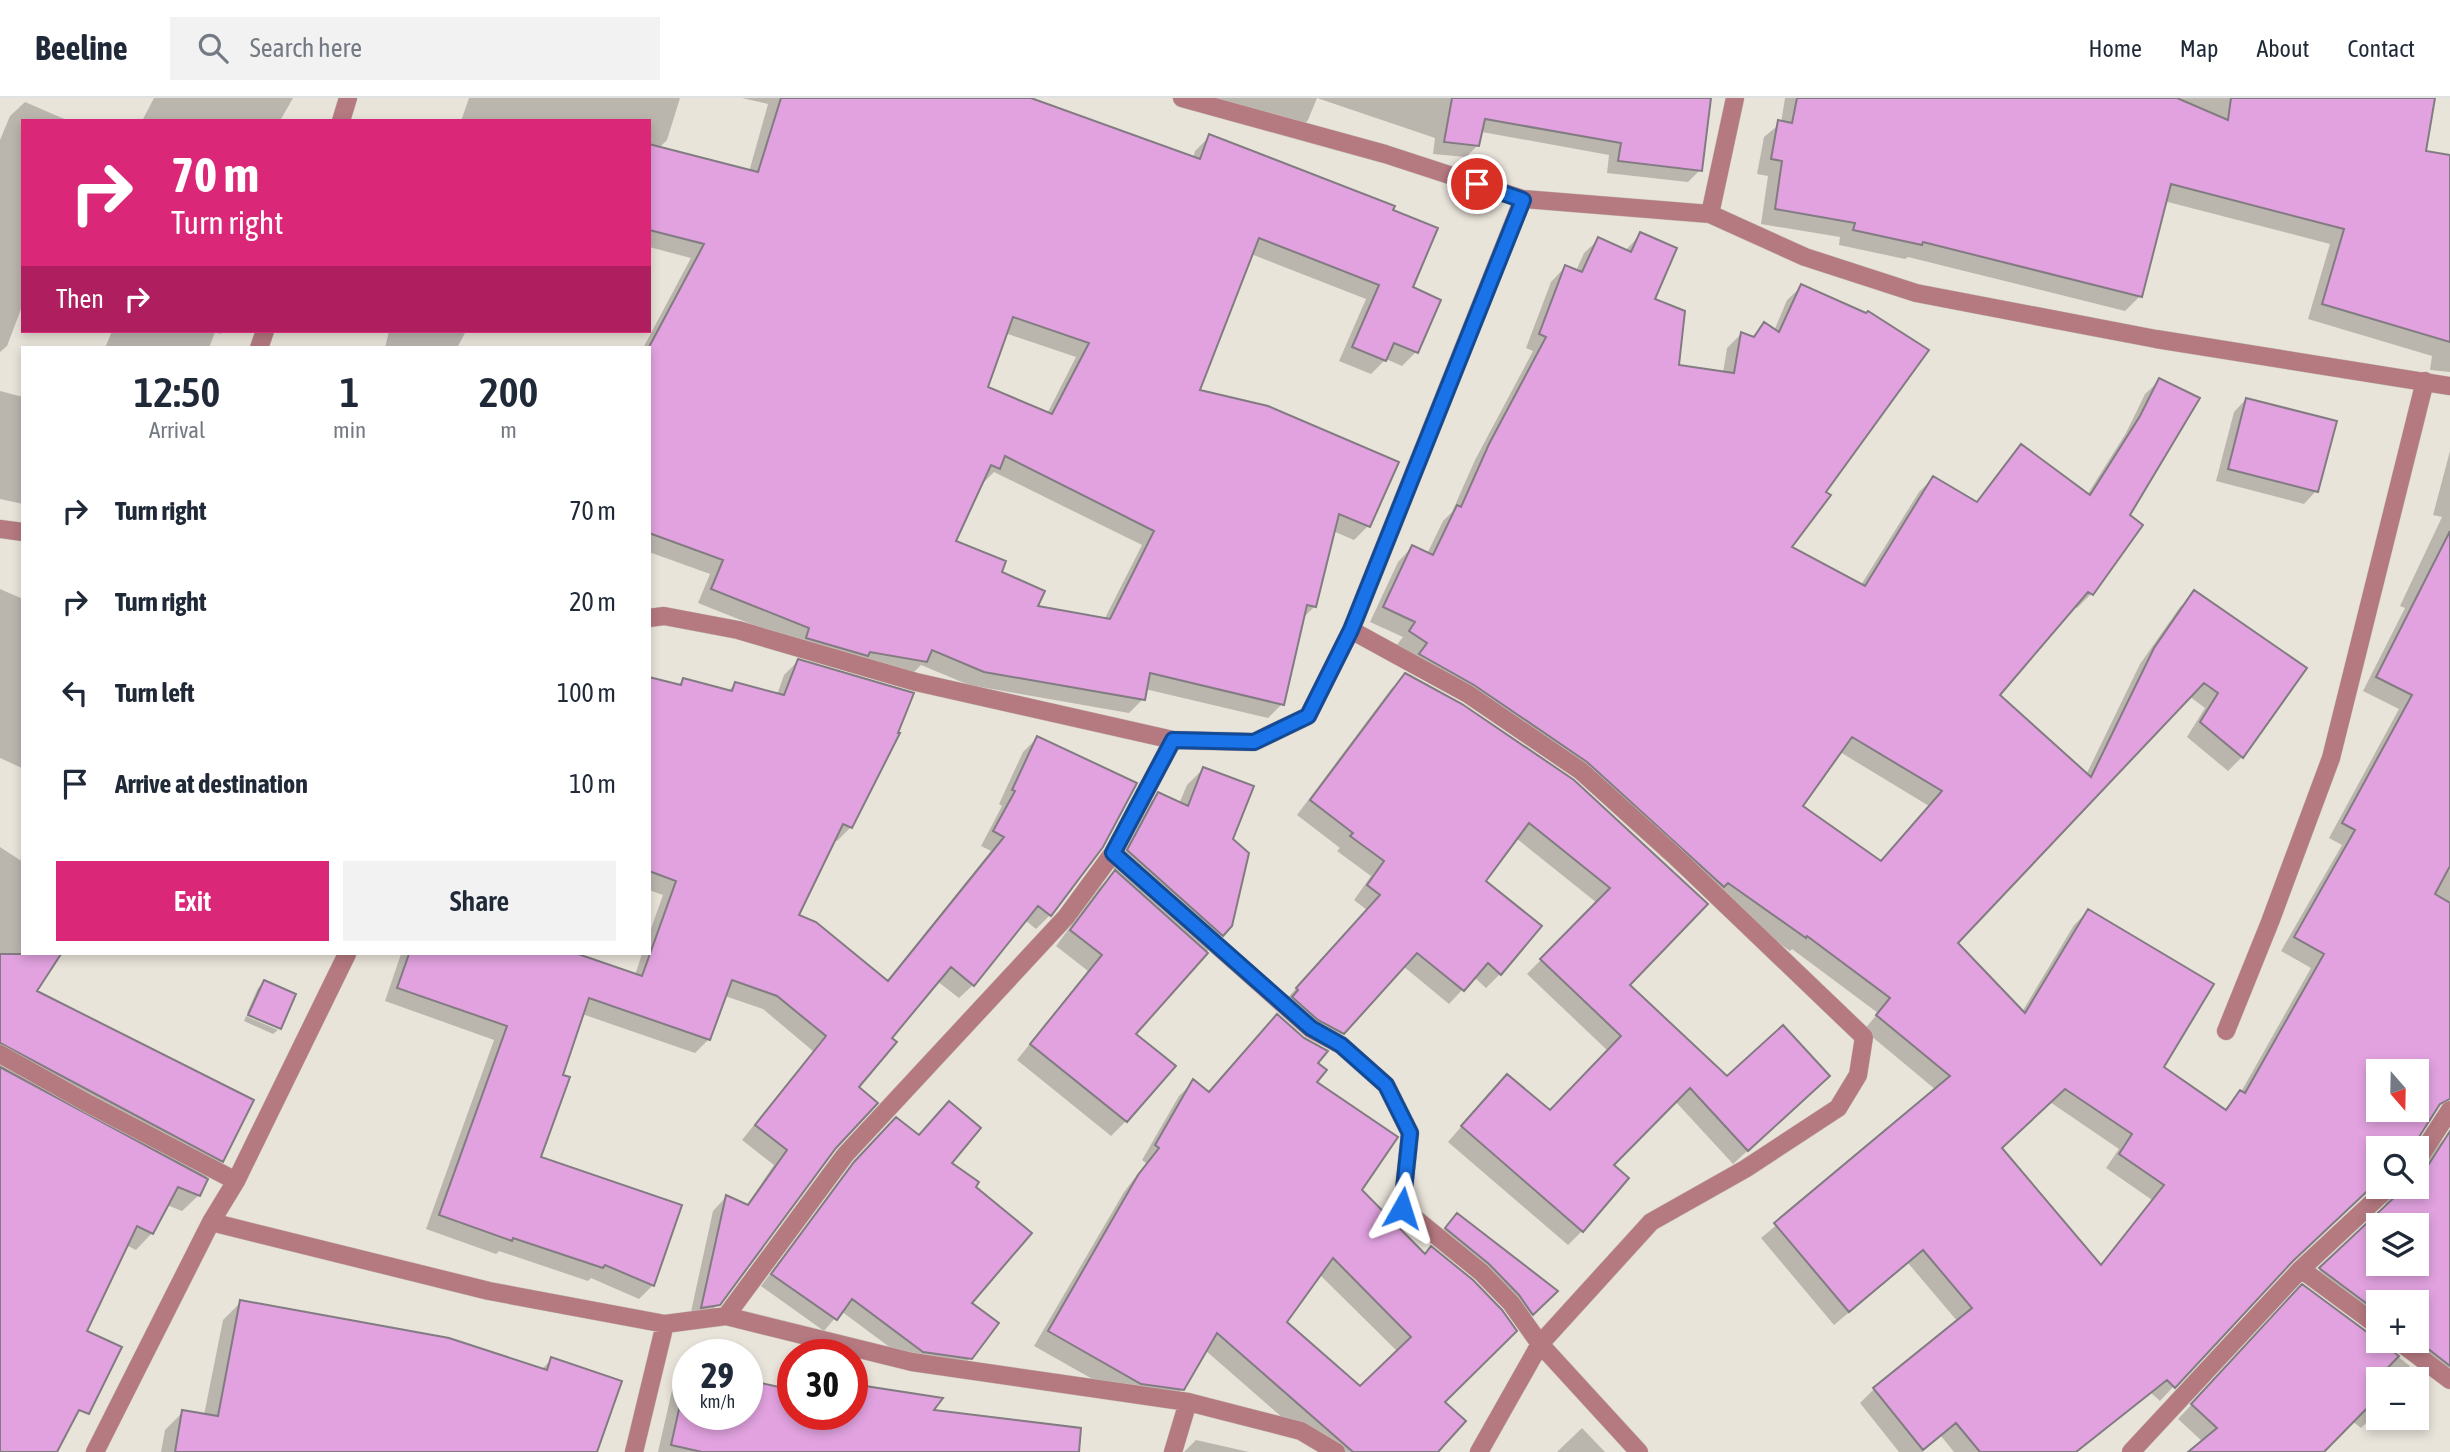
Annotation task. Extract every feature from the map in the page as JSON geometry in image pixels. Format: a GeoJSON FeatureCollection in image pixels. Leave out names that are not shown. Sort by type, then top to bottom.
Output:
{"type":"FeatureCollection","features":[{"type":"Feature","properties":{"kind":"street"},"geometry":{"type":"LineString","coordinates":[[342,119],[348,98]]}},
{"type":"Feature","properties":{"kind":"street"},"geometry":{"type":"LineString","coordinates":[[1182,98],[1385,154],[1523,200],[1710,214],[1805,257],[1916,293],[2156,340],[2450,386]]}},
{"type":"Feature","properties":{"kind":"street"},"geometry":{"type":"LineString","coordinates":[[1710,214],[1735,98]]}},
{"type":"Feature","properties":{"kind":"street"},"geometry":{"type":"LineString","coordinates":[[651,618],[664,616],[738,630],[916,682],[1173,740],[1254,742],[1308,716],[1351,630],[1523,200]]}},
{"type":"Feature","properties":{"kind":"street"},"geometry":{"type":"LineString","coordinates":[[2226,1031],[2331,758],[2425,381]]}},
{"type":"Feature","properties":{"kind":"street"},"geometry":{"type":"LineString","coordinates":[[0,529],[21,532]]}},
{"type":"Feature","properties":{"kind":"street"},"geometry":{"type":"LineString","coordinates":[[1351,630],[1468,694],[1581,771],[1674,855],[1864,1037],[1858,1075],[1838,1108],[1745,1169],[1651,1222],[1540,1344],[1479,1452]]}},
{"type":"Feature","properties":{"kind":"street"},"geometry":{"type":"LineString","coordinates":[[726,1316],[845,1155],[1066,917],[1113,853],[1173,740]]}},
{"type":"Feature","properties":{"kind":"street"},"geometry":{"type":"LineString","coordinates":[[1113,853],[1311,1028],[1341,1045],[1386,1085],[1410,1133],[1402,1208],[1480,1272],[1511,1303],[1540,1344],[1639,1452]]}},
{"type":"Feature","properties":{"kind":"street"},"geometry":{"type":"LineString","coordinates":[[95,1452],[211,1222],[236,1181],[346,955]]}},
{"type":"Feature","properties":{"kind":"street"},"geometry":{"type":"LineString","coordinates":[[0,1054],[236,1181]]}},
{"type":"Feature","properties":{"kind":"street"},"geometry":{"type":"LineString","coordinates":[[2429,1142],[2450,1110]]}},
{"type":"Feature","properties":{"kind":"street"},"geometry":{"type":"LineString","coordinates":[[2131,1452],[2301,1269],[2376,1199]]}},
{"type":"Feature","properties":{"kind":"street"},"geometry":{"type":"LineString","coordinates":[[211,1222],[489,1292],[665,1324],[726,1316],[912,1362],[1188,1402],[1301,1431],[1336,1452]]}},
{"type":"Feature","properties":{"kind":"street"},"geometry":{"type":"LineString","coordinates":[[2301,1269],[2366,1317]]}},
{"type":"Feature","properties":{"kind":"street"},"geometry":{"type":"LineString","coordinates":[[634,1452],[665,1324]]}},
{"type":"Feature","properties":{"kind":"street"},"geometry":{"type":"LineString","coordinates":[[2414,1353],[2450,1380]]}},
{"type":"Feature","properties":{"kind":"street"},"geometry":{"type":"LineString","coordinates":[[1173,1452],[1188,1402]]}},
{"type":"Feature","properties":{"kind":"building"},"geometry":{"type":"Polygon","coordinates":[[[781,98],[1031,98],[1200,159],[1209,134],[1395,206],[1393,210],[1438,228],[1413,287],[1441,300],[1418,353],[1394,343],[1386,361],[1352,347],[1379,285],[1259,238],[1200,390],[1268,406],[1399,462],[1370,527],[1339,514],[1316,607],[1307,605],[1284,705],[1150,673],[1145,700],[984,672],[932,650],[927,662],[870,652],[868,656],[806,638],[809,628],[711,589],[723,560],[651,534],[650,346],[704,244],[651,231],[651,145],[758,172],[781,98]],[[1013,317],[988,387],[1052,414],[1089,343],[1013,317]],[[1005,456],[1000,469],[991,465],[956,541],[1006,561],[1002,572],[1045,591],[1038,606],[1110,619],[1154,531],[1005,456]]]}},
{"type":"Feature","properties":{"kind":"building"},"geometry":{"type":"Polygon","coordinates":[[[1452,98],[1711,98],[1702,171],[1618,161],[1621,143],[1485,119],[1479,146],[1444,142],[1452,98]]]}},
{"type":"Feature","properties":{"kind":"building"},"geometry":{"type":"Polygon","coordinates":[[[1797,98],[2177,98],[2228,120],[2231,98],[2435,98],[2426,151],[2450,155],[2450,342],[2322,304],[2344,229],[2171,184],[2142,297],[1923,242],[1922,245],[1853,230],[1855,223],[1775,209],[1782,161],[1771,159],[1778,120],[1792,123],[1797,98]]]}},
{"type":"Feature","properties":{"kind":"building"},"geometry":{"type":"Polygon","coordinates":[[[1640,232],[1677,248],[1655,299],[1685,311],[1679,365],[1734,373],[1741,332],[1754,337],[1764,322],[1779,332],[1801,284],[1866,313],[1868,311],[1929,350],[1826,492],[1831,495],[1792,547],[1865,586],[1933,476],[1977,502],[2021,444],[2090,495],[2140,416],[2159,378],[2200,398],[2130,515],[2143,525],[2093,595],[2088,592],[2000,695],[2091,777],[2154,648],[2194,590],[2307,668],[2243,758],[2200,722],[2218,693],[2204,683],[1958,943],[2025,1013],[2088,909],[2214,984],[2164,1067],[2226,1110],[2240,1090],[2245,1093],[2324,954],[2294,937],[2355,830],[2342,823],[2412,695],[2376,677],[2450,531],[2450,866],[2435,894],[2450,903],[2450,1099],[2440,1104],[2429,1121],[2429,1059],[2366,1059],[2366,1122],[2429,1122],[2420,1136],[2366,1136],[2366,1192],[2293,1261],[2175,1388],[2167,1380],[2076,1452],[1980,1452],[1956,1423],[1923,1450],[1873,1388],[1972,1308],[1923,1250],[1849,1312],[1774,1223],[1950,1076],[1876,1015],[1890,998],[1807,936],[1806,938],[1728,883],[1724,887],[1587,762],[1474,685],[1419,654],[1427,643],[1409,631],[1415,622],[1383,607],[1412,545],[1433,555],[1457,505],[1461,507],[1489,444],[1546,337],[1539,334],[1565,265],[1582,272],[1598,237],[1631,252],[1640,232]],[[1852,737],[1803,806],[1881,861],[1942,791],[1852,737]],[[2065,1089],[2002,1148],[2101,1265],[2164,1185],[2119,1154],[2132,1134],[2065,1089]]]}},
{"type":"Feature","properties":{"kind":"building"},"geometry":{"type":"Polygon","coordinates":[[[2246,398],[2337,421],[2318,492],[2228,469],[2246,398]]]}},
{"type":"Feature","properties":{"kind":"building"},"geometry":{"type":"Polygon","coordinates":[[[798,659],[914,693],[900,733],[852,828],[843,824],[799,915],[816,922],[888,981],[1004,837],[993,831],[1015,791],[1012,790],[1037,736],[1137,783],[1103,847],[1051,916],[1038,906],[974,986],[951,967],[892,1038],[897,1042],[859,1087],[878,1103],[836,1148],[720,1305],[701,1308],[726,1195],[748,1205],[787,1150],[755,1125],[826,1036],[777,996],[732,980],[710,1040],[589,998],[563,1075],[570,1077],[541,1157],[682,1205],[654,1286],[605,1265],[603,1268],[513,1238],[512,1241],[439,1215],[507,1026],[397,988],[409,955],[581,955],[642,976],[676,881],[651,872],[651,678],[681,685],[683,678],[732,691],[735,682],[784,695],[798,659]]]}},
{"type":"Feature","properties":{"kind":"building"},"geometry":{"type":"Polygon","coordinates":[[[1405,673],[1462,704],[1574,780],[1708,904],[1630,985],[1727,1076],[1783,1025],[1830,1076],[1748,1151],[1690,1088],[1614,1165],[1629,1178],[1583,1232],[1461,1126],[1507,1074],[1550,1110],[1621,1036],[1540,959],[1610,888],[1529,823],[1486,881],[1542,926],[1501,975],[1488,963],[1464,991],[1417,953],[1344,1034],[1318,1020],[1292,997],[1298,990],[1296,988],[1380,895],[1367,885],[1384,861],[1350,836],[1353,833],[1310,800],[1405,673]]]}},
{"type":"Feature","properties":{"kind":"building"},"geometry":{"type":"Polygon","coordinates":[[[1203,767],[1254,786],[1233,839],[1249,853],[1232,926],[1223,936],[1127,850],[1158,792],[1188,806],[1203,767]]]}},
{"type":"Feature","properties":{"kind":"building"},"geometry":{"type":"Polygon","coordinates":[[[1115,870],[1208,953],[1136,1034],[1176,1066],[1127,1122],[1030,1044],[1102,955],[1070,930],[1115,870]]]}},
{"type":"Feature","properties":{"kind":"building"},"geometry":{"type":"Polygon","coordinates":[[[0,954],[60,955],[37,991],[254,1100],[223,1162],[0,1043],[0,954]]]}},
{"type":"Feature","properties":{"kind":"building"},"geometry":{"type":"Polygon","coordinates":[[[264,980],[296,994],[281,1029],[248,1015],[264,980]]]}},
{"type":"Feature","properties":{"kind":"building"},"geometry":{"type":"Polygon","coordinates":[[[1277,1014],[1304,1038],[1328,1051],[1318,1063],[1327,1070],[1317,1082],[1398,1137],[1362,1190],[1425,1254],[1431,1246],[1473,1280],[1502,1310],[1517,1331],[1445,1402],[1466,1421],[1438,1452],[1353,1452],[1217,1333],[1184,1390],[1141,1384],[1048,1331],[1138,1175],[1159,1148],[1155,1145],[1193,1079],[1209,1092],[1277,1014]],[[1333,1258],[1287,1322],[1360,1386],[1411,1337],[1333,1258]]]}},
{"type":"Feature","properties":{"kind":"building"},"geometry":{"type":"Polygon","coordinates":[[[0,1067],[208,1179],[200,1196],[178,1187],[153,1234],[137,1226],[87,1331],[122,1347],[89,1414],[79,1410],[57,1452],[0,1452],[0,1067]]]}},
{"type":"Feature","properties":{"kind":"building"},"geometry":{"type":"Polygon","coordinates":[[[949,1101],[981,1128],[952,1163],[979,1182],[976,1187],[1032,1233],[972,1303],[999,1323],[972,1359],[923,1352],[852,1299],[837,1320],[771,1274],[854,1162],[896,1117],[919,1135],[949,1101]]]}},
{"type":"Feature","properties":{"kind":"building"},"geometry":{"type":"Polygon","coordinates":[[[2450,1131],[2450,1366],[2429,1349],[2429,1290],[2366,1290],[2366,1303],[2319,1268],[2366,1224],[2366,1276],[2429,1276],[2429,1213],[2378,1213],[2393,1199],[2429,1199],[2429,1164],[2450,1131]]]}},
{"type":"Feature","properties":{"kind":"building"},"geometry":{"type":"Polygon","coordinates":[[[1457,1213],[1558,1291],[1533,1315],[1519,1295],[1489,1264],[1445,1228],[1457,1213]]]}},
{"type":"Feature","properties":{"kind":"building"},"geometry":{"type":"Polygon","coordinates":[[[2302,1284],[2366,1331],[2366,1353],[2395,1353],[2399,1356],[2388,1367],[2366,1367],[2366,1409],[2324,1452],[2188,1452],[2217,1428],[2191,1404],[2302,1284]]]}},
{"type":"Feature","properties":{"kind":"building"},"geometry":{"type":"Polygon","coordinates":[[[240,1300],[449,1338],[547,1370],[551,1357],[622,1381],[597,1452],[175,1452],[182,1410],[218,1416],[240,1300]]]}},
{"type":"Feature","properties":{"kind":"building"},"geometry":{"type":"Polygon","coordinates":[[[763,1383],[777,1387],[777,1430],[868,1430],[868,1386],[943,1398],[934,1410],[1081,1428],[1079,1452],[702,1452],[671,1445],[674,1430],[763,1430],[763,1383]]]}},
{"type":"Feature","properties":{"kind":"route"},"geometry":{"type":"LineString","coordinates":[[1402,1208],[1410,1133],[1386,1085],[1341,1045],[1311,1028],[1113,853],[1173,740],[1254,742],[1308,716],[1351,630],[1523,200],[1477,184]]}}]}
